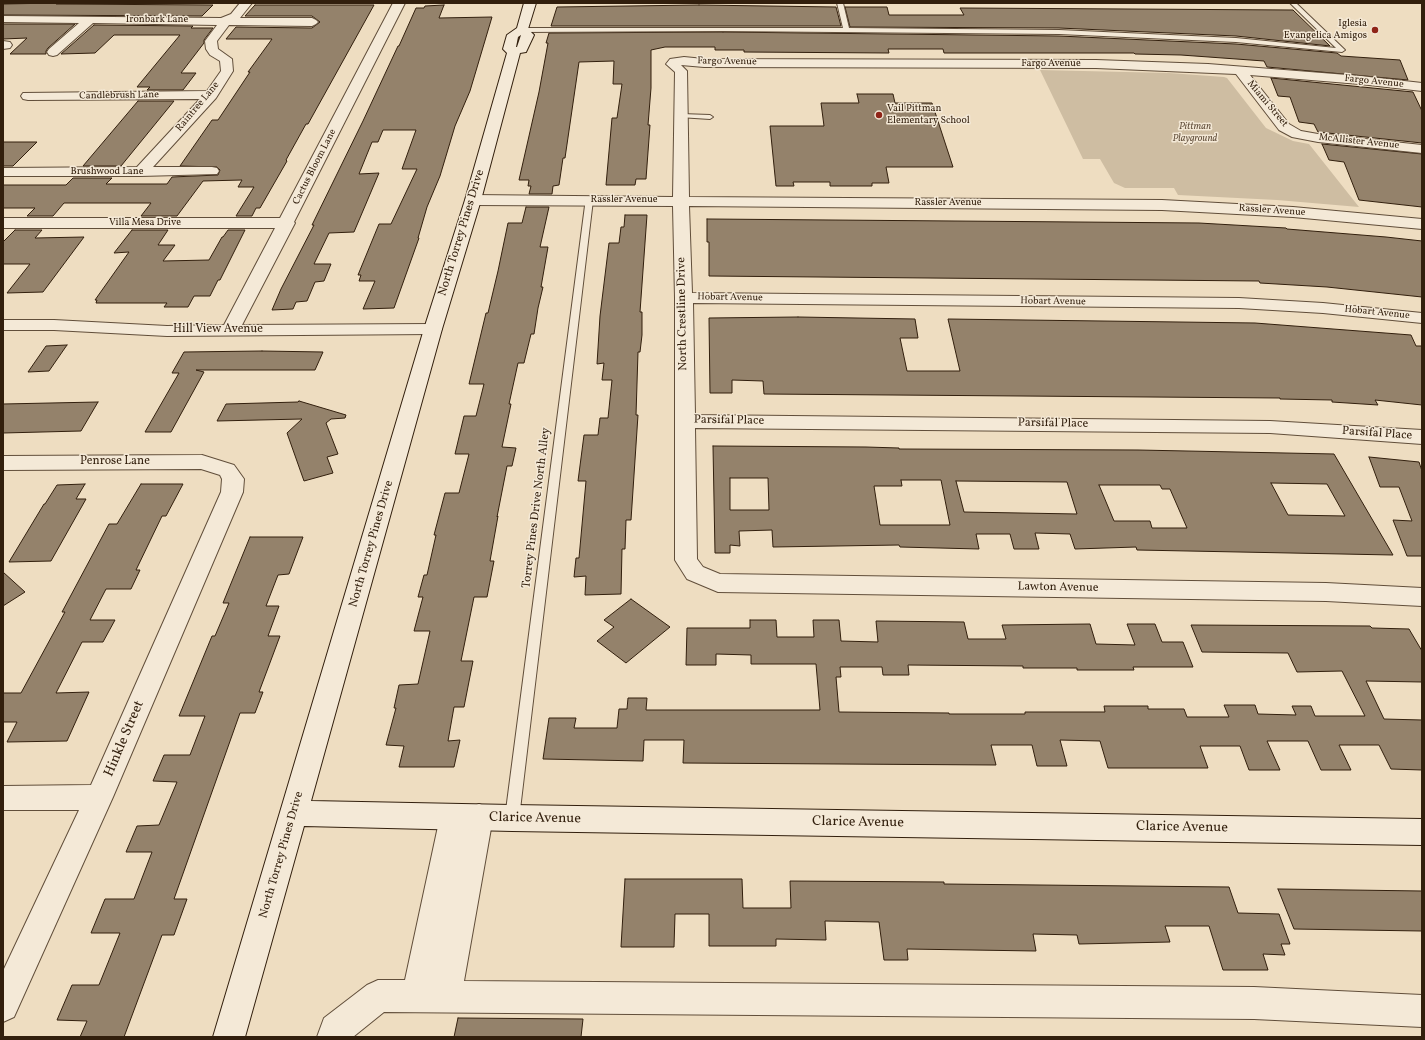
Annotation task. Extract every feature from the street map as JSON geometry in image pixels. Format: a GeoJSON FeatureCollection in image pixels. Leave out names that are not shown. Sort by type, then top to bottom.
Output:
{"type":"FeatureCollection","features":[{"type":"Feature","properties":{"kind":"street","name":"Raintree Lane"},"geometry":{"type":"LineString","coordinates":[[223,21],[235,16],[246,3]]}},
{"type":"Feature","properties":{"kind":"street","name":"Cactus Bloom Lane"},"geometry":{"type":"LineString","coordinates":[[230,331],[287,223],[399,3]]}},
{"type":"Feature","properties":{"kind":"street","name":"North Torrey Pines Drive"},"geometry":{"type":"LineString","coordinates":[[229,1037],[295,813],[433,329],[473,200],[530,3]]}},
{"type":"Feature","properties":{"kind":"street","name":"Raintree Lane"},"geometry":{"type":"LineString","coordinates":[[223,21],[216,16],[224,7]]}},
{"type":"Feature","properties":{"kind":"street","name":"Ironbark Lane"},"geometry":{"type":"LineString","coordinates":[[3,19],[312,22]]}},
{"type":"Feature","properties":{"kind":"street"},"geometry":{"type":"LineString","coordinates":[[53,52],[91,19]]}},
{"type":"Feature","properties":{"kind":"street","name":"Raintree Lane"},"geometry":{"type":"LineString","coordinates":[[140,172],[211,95],[227,71],[226,59],[214,52],[211,41],[224,24],[223,21]]}},
{"type":"Feature","properties":{"kind":"street","name":"Fargo Avenue"},"geometry":{"type":"LineString","coordinates":[[679,61],[704,63],[1096,64],[1240,71],[1360,80],[1422,87]]}},
{"type":"Feature","properties":{"kind":"street","name":"North Crestline Drive"},"geometry":{"type":"LineString","coordinates":[[679,61],[672,64],[681,71],[681,201],[684,298],[686,560],[695,573]]}},
{"type":"Feature","properties":{"kind":"street","name":"Miami Street"},"geometry":{"type":"LineString","coordinates":[[1240,71],[1284,127],[1297,134]]}},
{"type":"Feature","properties":{"kind":"street","name":"Candlebrush Lane"},"geometry":{"type":"LineString","coordinates":[[28,96],[211,95]]}},
{"type":"Feature","properties":{"kind":"street","name":"McAllister Avenue"},"geometry":{"type":"LineString","coordinates":[[1297,134],[1318,138],[1422,149]]}},
{"type":"Feature","properties":{"kind":"street","name":"Brushwood Lane"},"geometry":{"type":"LineString","coordinates":[[3,172],[212,172]]}},
{"type":"Feature","properties":{"kind":"street","name":"Rassler Avenue"},"geometry":{"type":"LineString","coordinates":[[473,200],[1162,205],[1293,212],[1422,224]]}},
{"type":"Feature","properties":{"kind":"street","name":"Villa Mesa Drive"},"geometry":{"type":"LineString","coordinates":[[3,223],[287,223]]}},
{"type":"Feature","properties":{"kind":"street","name":"Hobart Avenue"},"geometry":{"type":"LineString","coordinates":[[684,298],[1239,303],[1323,308],[1422,318]]}},
{"type":"Feature","properties":{"kind":"street","name":"Hill View Avenue"},"geometry":{"type":"LineString","coordinates":[[3,324],[54,324],[167,331],[433,329]]}},
{"type":"Feature","properties":{"kind":"street","name":"Parsifal Place"},"geometry":{"type":"LineString","coordinates":[[684,421],[1270,427],[1422,437]]}},
{"type":"Feature","properties":{"kind":"street","name":"Penrose Lane"},"geometry":{"type":"LineString","coordinates":[[5,465],[202,462],[227,470]]}},
{"type":"Feature","properties":{"kind":"street","name":"Hinkle Street"},"geometry":{"type":"LineString","coordinates":[[3,1006],[99,797],[232,492],[234,479],[227,470]]}},
{"type":"Feature","properties":{"kind":"street","name":"Lawton Avenue"},"geometry":{"type":"LineString","coordinates":[[695,573],[718,583],[1326,592],[1422,597]]}},
{"type":"Feature","properties":{"kind":"street"},"geometry":{"type":"LineString","coordinates":[[3,798],[99,797]]}},
{"type":"Feature","properties":{"kind":"street","name":"Clarice Avenue"},"geometry":{"type":"LineString","coordinates":[[295,813],[512,818],[1422,832]]}},
{"type":"Feature","properties":{"kind":"street"},"geometry":{"type":"LineString","coordinates":[[431,997],[466,817]]}},
{"type":"Feature","properties":{"kind":"street"},"geometry":{"type":"LineString","coordinates":[[333,1037],[336,1030],[378,996],[1254,1003],[1422,1011]]}},
{"type":"Feature","properties":{"kind":"lane"},"geometry":{"type":"LineString","coordinates":[[840,3],[846,30]]}},
{"type":"Feature","properties":{"kind":"lane"},"geometry":{"type":"LineString","coordinates":[[518,41],[846,30],[1059,32],[1236,40],[1342,50],[1293,3]]}},
{"type":"Feature","properties":{"kind":"lane"},"geometry":{"type":"LineString","coordinates":[[681,116],[710,116]]}},
{"type":"Feature","properties":{"kind":"lane","name":"Torrey Pines Drive North Alley"},"geometry":{"type":"LineString","coordinates":[[512,818],[589,200]]}},
{"type":"Feature","properties":{"kind":"green space","name":"Pittman Playground"},"geometry":{"type":"Polygon","coordinates":[[[1040,70],[1169,73],[1227,78],[1266,128],[1293,141],[1309,144],[1359,207],[1277,200],[1178,195],[1174,188],[1125,188],[1114,183],[1100,159],[1083,159],[1040,70]]]}},
{"type":"Feature","properties":{"kind":"building"},"geometry":{"type":"Polygon","coordinates":[[[57,3],[56,4],[213,5],[202,16],[3,15],[3,4],[57,3]]]}},
{"type":"Feature","properties":{"kind":"building"},"geometry":{"type":"Polygon","coordinates":[[[255,5],[374,5],[260,208],[256,208],[252,216],[236,216],[254,187],[238,187],[242,180],[203,181],[177,216],[141,216],[151,203],[64,203],[53,216],[27,216],[35,208],[3,208],[3,185],[66,185],[73,178],[112,178],[106,184],[167,184],[172,177],[218,175],[220,170],[217,167],[180,166],[212,120],[218,120],[250,72],[248,72],[272,39],[226,39],[236,27],[312,28],[320,22],[312,16],[245,16],[255,5]]]}},
{"type":"Feature","properties":{"kind":"building"},"geometry":{"type":"Polygon","coordinates":[[[444,5],[439,18],[492,17],[470,91],[455,126],[440,176],[427,207],[419,238],[394,308],[363,309],[375,281],[359,281],[361,275],[358,275],[379,224],[391,224],[417,169],[402,169],[416,130],[383,130],[378,142],[372,142],[359,174],[379,173],[354,232],[329,233],[314,264],[331,264],[324,281],[315,282],[307,301],[296,302],[293,309],[272,310],[281,289],[314,225],[312,225],[416,8],[444,5]]]}},
{"type":"Feature","properties":{"kind":"building"},"geometry":{"type":"Polygon","coordinates":[[[699,5],[836,7],[841,26],[551,26],[557,7],[699,5]]]}},
{"type":"Feature","properties":{"kind":"building"},"geometry":{"type":"Polygon","coordinates":[[[845,7],[887,7],[889,15],[964,15],[960,8],[1293,10],[1330,46],[1236,36],[1059,28],[850,27],[845,7]]]}},
{"type":"Feature","properties":{"kind":"building"},"geometry":{"type":"Polygon","coordinates":[[[3,24],[75,24],[48,48],[46,54],[10,54],[27,38],[3,39],[3,24]]]}},
{"type":"Feature","properties":{"kind":"building"},"geometry":{"type":"Polygon","coordinates":[[[94,25],[193,26],[191,28],[213,28],[204,40],[204,43],[181,73],[196,73],[183,90],[147,90],[150,87],[137,87],[180,35],[114,35],[95,53],[61,54],[94,25]]]}},
{"type":"Feature","properties":{"kind":"building"},"geometry":{"type":"Polygon","coordinates":[[[723,32],[1059,36],[1236,44],[1337,53],[1341,56],[1400,60],[1408,80],[1267,67],[1264,61],[1181,55],[1134,53],[944,53],[943,49],[888,49],[889,53],[744,52],[744,50],[715,50],[715,47],[665,47],[651,50],[651,88],[648,125],[650,125],[646,179],[636,179],[635,185],[606,185],[612,118],[617,118],[622,84],[613,84],[614,61],[579,62],[565,158],[563,158],[559,185],[553,186],[552,194],[529,194],[531,186],[528,186],[529,180],[519,180],[539,92],[548,43],[546,43],[549,33],[723,32]]]}},
{"type":"Feature","properties":{"kind":"building"},"geometry":{"type":"Polygon","coordinates":[[[1271,78],[1413,92],[1422,111],[1422,143],[1318,132],[1314,124],[1299,122],[1290,97],[1278,96],[1271,78]]]}},
{"type":"Feature","properties":{"kind":"building"},"geometry":{"type":"Polygon","coordinates":[[[857,94],[893,94],[895,103],[932,103],[953,167],[886,167],[889,183],[872,183],[872,186],[830,186],[830,182],[793,182],[794,186],[776,186],[770,126],[824,126],[821,103],[859,103],[857,94]]]}},
{"type":"Feature","properties":{"kind":"building"},"geometry":{"type":"Polygon","coordinates":[[[138,101],[174,101],[121,166],[83,166],[138,101]]]}},
{"type":"Feature","properties":{"kind":"building"},"geometry":{"type":"Polygon","coordinates":[[[3,142],[37,142],[13,166],[3,166],[3,142]]]}},
{"type":"Feature","properties":{"kind":"building"},"geometry":{"type":"Polygon","coordinates":[[[1322,144],[1422,154],[1422,207],[1359,200],[1344,162],[1329,160],[1322,144]]]}},
{"type":"Feature","properties":{"kind":"building"},"geometry":{"type":"Polygon","coordinates":[[[526,207],[549,207],[540,247],[548,247],[541,287],[543,287],[534,334],[531,334],[524,363],[518,363],[509,404],[511,404],[502,447],[516,448],[512,466],[507,466],[497,517],[498,516],[490,561],[494,561],[487,597],[474,597],[461,661],[473,661],[464,707],[454,707],[448,741],[460,740],[454,767],[399,767],[404,746],[386,745],[396,708],[394,708],[399,685],[418,684],[430,631],[414,631],[423,597],[418,597],[424,575],[427,575],[436,535],[434,535],[445,493],[459,493],[469,454],[455,454],[464,416],[476,416],[484,384],[469,384],[486,313],[488,313],[508,223],[522,223],[526,207]]]}},
{"type":"Feature","properties":{"kind":"building"},"geometry":{"type":"Polygon","coordinates":[[[625,215],[647,215],[640,312],[642,312],[642,335],[640,352],[638,352],[636,415],[638,415],[631,520],[626,520],[625,549],[622,549],[621,594],[585,595],[586,576],[574,577],[576,558],[579,558],[586,481],[578,481],[584,435],[598,435],[600,418],[608,418],[612,380],[602,380],[604,363],[597,364],[600,316],[609,243],[619,243],[621,227],[624,227],[625,215]]]}},
{"type":"Feature","properties":{"kind":"building"},"geometry":{"type":"Polygon","coordinates":[[[707,219],[1199,223],[1286,228],[1386,237],[1422,241],[1422,297],[1327,287],[1260,283],[1259,281],[709,276],[707,219]]]}},
{"type":"Feature","properties":{"kind":"building"},"geometry":{"type":"Polygon","coordinates":[[[15,230],[42,230],[35,238],[84,237],[43,292],[7,293],[30,264],[3,264],[3,242],[15,230]]]}},
{"type":"Feature","properties":{"kind":"building"},"geometry":{"type":"Polygon","coordinates":[[[132,230],[168,230],[158,245],[175,245],[163,261],[209,260],[222,237],[228,230],[245,230],[220,280],[218,280],[210,296],[194,296],[188,307],[164,307],[167,303],[96,303],[97,300],[95,300],[129,252],[114,253],[132,230]]]}},
{"type":"Feature","properties":{"kind":"building"},"geometry":{"type":"Polygon","coordinates":[[[798,317],[915,319],[918,338],[900,338],[907,371],[960,371],[948,319],[1255,323],[1411,335],[1416,346],[1422,346],[1422,405],[1375,400],[1378,405],[1332,402],[1332,400],[1280,398],[764,394],[763,381],[732,380],[732,393],[710,393],[709,318],[798,317]]]}},
{"type":"Feature","properties":{"kind":"building"},"geometry":{"type":"Polygon","coordinates":[[[67,345],[49,371],[28,372],[46,346],[67,345]]]}},
{"type":"Feature","properties":{"kind":"building"},"geometry":{"type":"Polygon","coordinates":[[[184,352],[323,352],[315,370],[196,370],[204,372],[171,432],[145,432],[179,373],[172,373],[184,352]]]}},
{"type":"Feature","properties":{"kind":"building"},"geometry":{"type":"Polygon","coordinates":[[[299,401],[346,415],[345,418],[331,419],[326,423],[338,454],[327,457],[333,473],[304,481],[287,433],[302,419],[217,421],[226,404],[299,401]]]}},
{"type":"Feature","properties":{"kind":"building"},"geometry":{"type":"Polygon","coordinates":[[[98,402],[81,431],[3,433],[3,404],[98,402]]]}},
{"type":"Feature","properties":{"kind":"building"},"geometry":{"type":"Polygon","coordinates":[[[713,446],[866,447],[899,449],[1138,450],[1334,454],[1393,555],[1137,550],[1136,547],[1075,549],[1070,534],[1035,533],[1039,549],[1014,549],[1010,534],[976,534],[979,549],[900,547],[899,545],[773,547],[772,530],[739,531],[740,546],[730,545],[730,553],[715,553],[713,446]],[[730,478],[730,510],[769,510],[768,478],[730,478]],[[901,480],[902,486],[874,486],[880,525],[950,525],[941,480],[901,480]],[[956,481],[964,512],[1077,514],[1067,482],[956,481]],[[1271,483],[1288,515],[1345,516],[1327,484],[1271,483]],[[1099,485],[1114,521],[1150,521],[1152,528],[1187,528],[1170,489],[1162,489],[1160,485],[1099,485]]]}},
{"type":"Feature","properties":{"kind":"building"},"geometry":{"type":"Polygon","coordinates":[[[1369,457],[1419,462],[1422,471],[1422,556],[1407,556],[1393,520],[1412,521],[1399,487],[1380,487],[1369,457]]]}},
{"type":"Feature","properties":{"kind":"building"},"geometry":{"type":"Polygon","coordinates":[[[85,484],[76,499],[86,499],[51,561],[9,562],[57,485],[85,484]]]}},
{"type":"Feature","properties":{"kind":"building"},"geometry":{"type":"Polygon","coordinates":[[[141,484],[183,484],[166,516],[162,516],[136,570],[140,570],[131,589],[106,589],[90,620],[115,620],[103,642],[82,642],[56,693],[89,692],[67,741],[7,742],[17,722],[3,722],[3,693],[21,693],[65,612],[62,612],[109,524],[117,524],[141,484]]]}},
{"type":"Feature","properties":{"kind":"building"},"geometry":{"type":"Polygon","coordinates":[[[250,537],[303,537],[289,574],[278,575],[266,606],[279,606],[268,636],[280,636],[259,692],[263,692],[255,713],[240,713],[174,899],[187,899],[174,935],[162,935],[124,1037],[80,1037],[87,1021],[57,1020],[72,985],[99,985],[120,933],[91,933],[105,899],[134,899],[152,852],[126,852],[137,826],[159,825],[177,782],[153,781],[164,755],[190,755],[205,716],[179,716],[212,636],[215,636],[229,603],[223,603],[250,537]]]}},
{"type":"Feature","properties":{"kind":"building"},"geometry":{"type":"Polygon","coordinates":[[[3,572],[25,592],[3,606],[3,572]]]}},
{"type":"Feature","properties":{"kind":"building"},"geometry":{"type":"Polygon","coordinates":[[[631,599],[670,627],[626,663],[597,641],[614,627],[604,620],[631,599]]]}},
{"type":"Feature","properties":{"kind":"building"},"geometry":{"type":"Polygon","coordinates":[[[750,620],[776,620],[777,637],[814,637],[813,620],[839,620],[841,641],[878,642],[876,621],[964,622],[968,639],[1006,639],[1002,625],[1090,624],[1096,644],[1135,645],[1127,624],[1155,624],[1162,642],[1183,642],[1193,667],[1133,667],[1134,670],[1077,670],[1077,668],[1023,668],[1023,666],[908,665],[909,675],[883,675],[882,667],[840,667],[841,677],[836,677],[839,712],[949,714],[1105,712],[1104,706],[1148,706],[1148,709],[1184,709],[1187,717],[1229,717],[1224,705],[1255,705],[1258,714],[1296,715],[1292,706],[1311,706],[1315,716],[1365,716],[1342,671],[1297,672],[1288,653],[1202,652],[1191,625],[1370,626],[1372,628],[1409,629],[1422,651],[1422,682],[1366,681],[1384,719],[1422,720],[1422,770],[1391,769],[1379,745],[1339,745],[1351,770],[1321,770],[1308,741],[1267,741],[1280,770],[1249,770],[1240,746],[1200,746],[1208,768],[1108,768],[1100,741],[1060,740],[1067,766],[1037,766],[1032,745],[991,745],[996,765],[683,763],[684,740],[644,740],[643,761],[543,759],[549,718],[576,718],[574,728],[617,728],[619,709],[627,709],[628,698],[647,698],[646,710],[820,710],[816,664],[751,664],[751,655],[716,654],[716,665],[686,665],[687,628],[750,628],[750,620]]]}},
{"type":"Feature","properties":{"kind":"building"},"geometry":{"type":"Polygon","coordinates":[[[625,879],[742,879],[743,908],[791,908],[790,881],[1229,887],[1238,913],[1279,914],[1290,944],[1281,944],[1285,955],[1263,954],[1268,970],[1223,970],[1209,926],[1165,926],[1170,942],[1079,944],[1077,935],[1033,934],[1036,951],[907,949],[908,960],[884,960],[879,922],[825,921],[826,940],[776,939],[776,946],[709,946],[709,914],[675,914],[674,947],[621,947],[625,879]]]}},
{"type":"Feature","properties":{"kind":"building"},"geometry":{"type":"Polygon","coordinates":[[[1278,889],[1422,891],[1422,931],[1294,929],[1278,889]]]}},
{"type":"Feature","properties":{"kind":"building"},"geometry":{"type":"Polygon","coordinates":[[[458,1018],[583,1019],[581,1037],[454,1037],[458,1018]]]}},
{"type":"Feature","properties":{"kind":"place","name":"Iglesia Evangelica Amigos"},"geometry":{"type":"Point","coordinates":[1375,30]}},
{"type":"Feature","properties":{"kind":"place","name":"Vail Pittman Elementary School"},"geometry":{"type":"Point","coordinates":[879,115]}}]}
